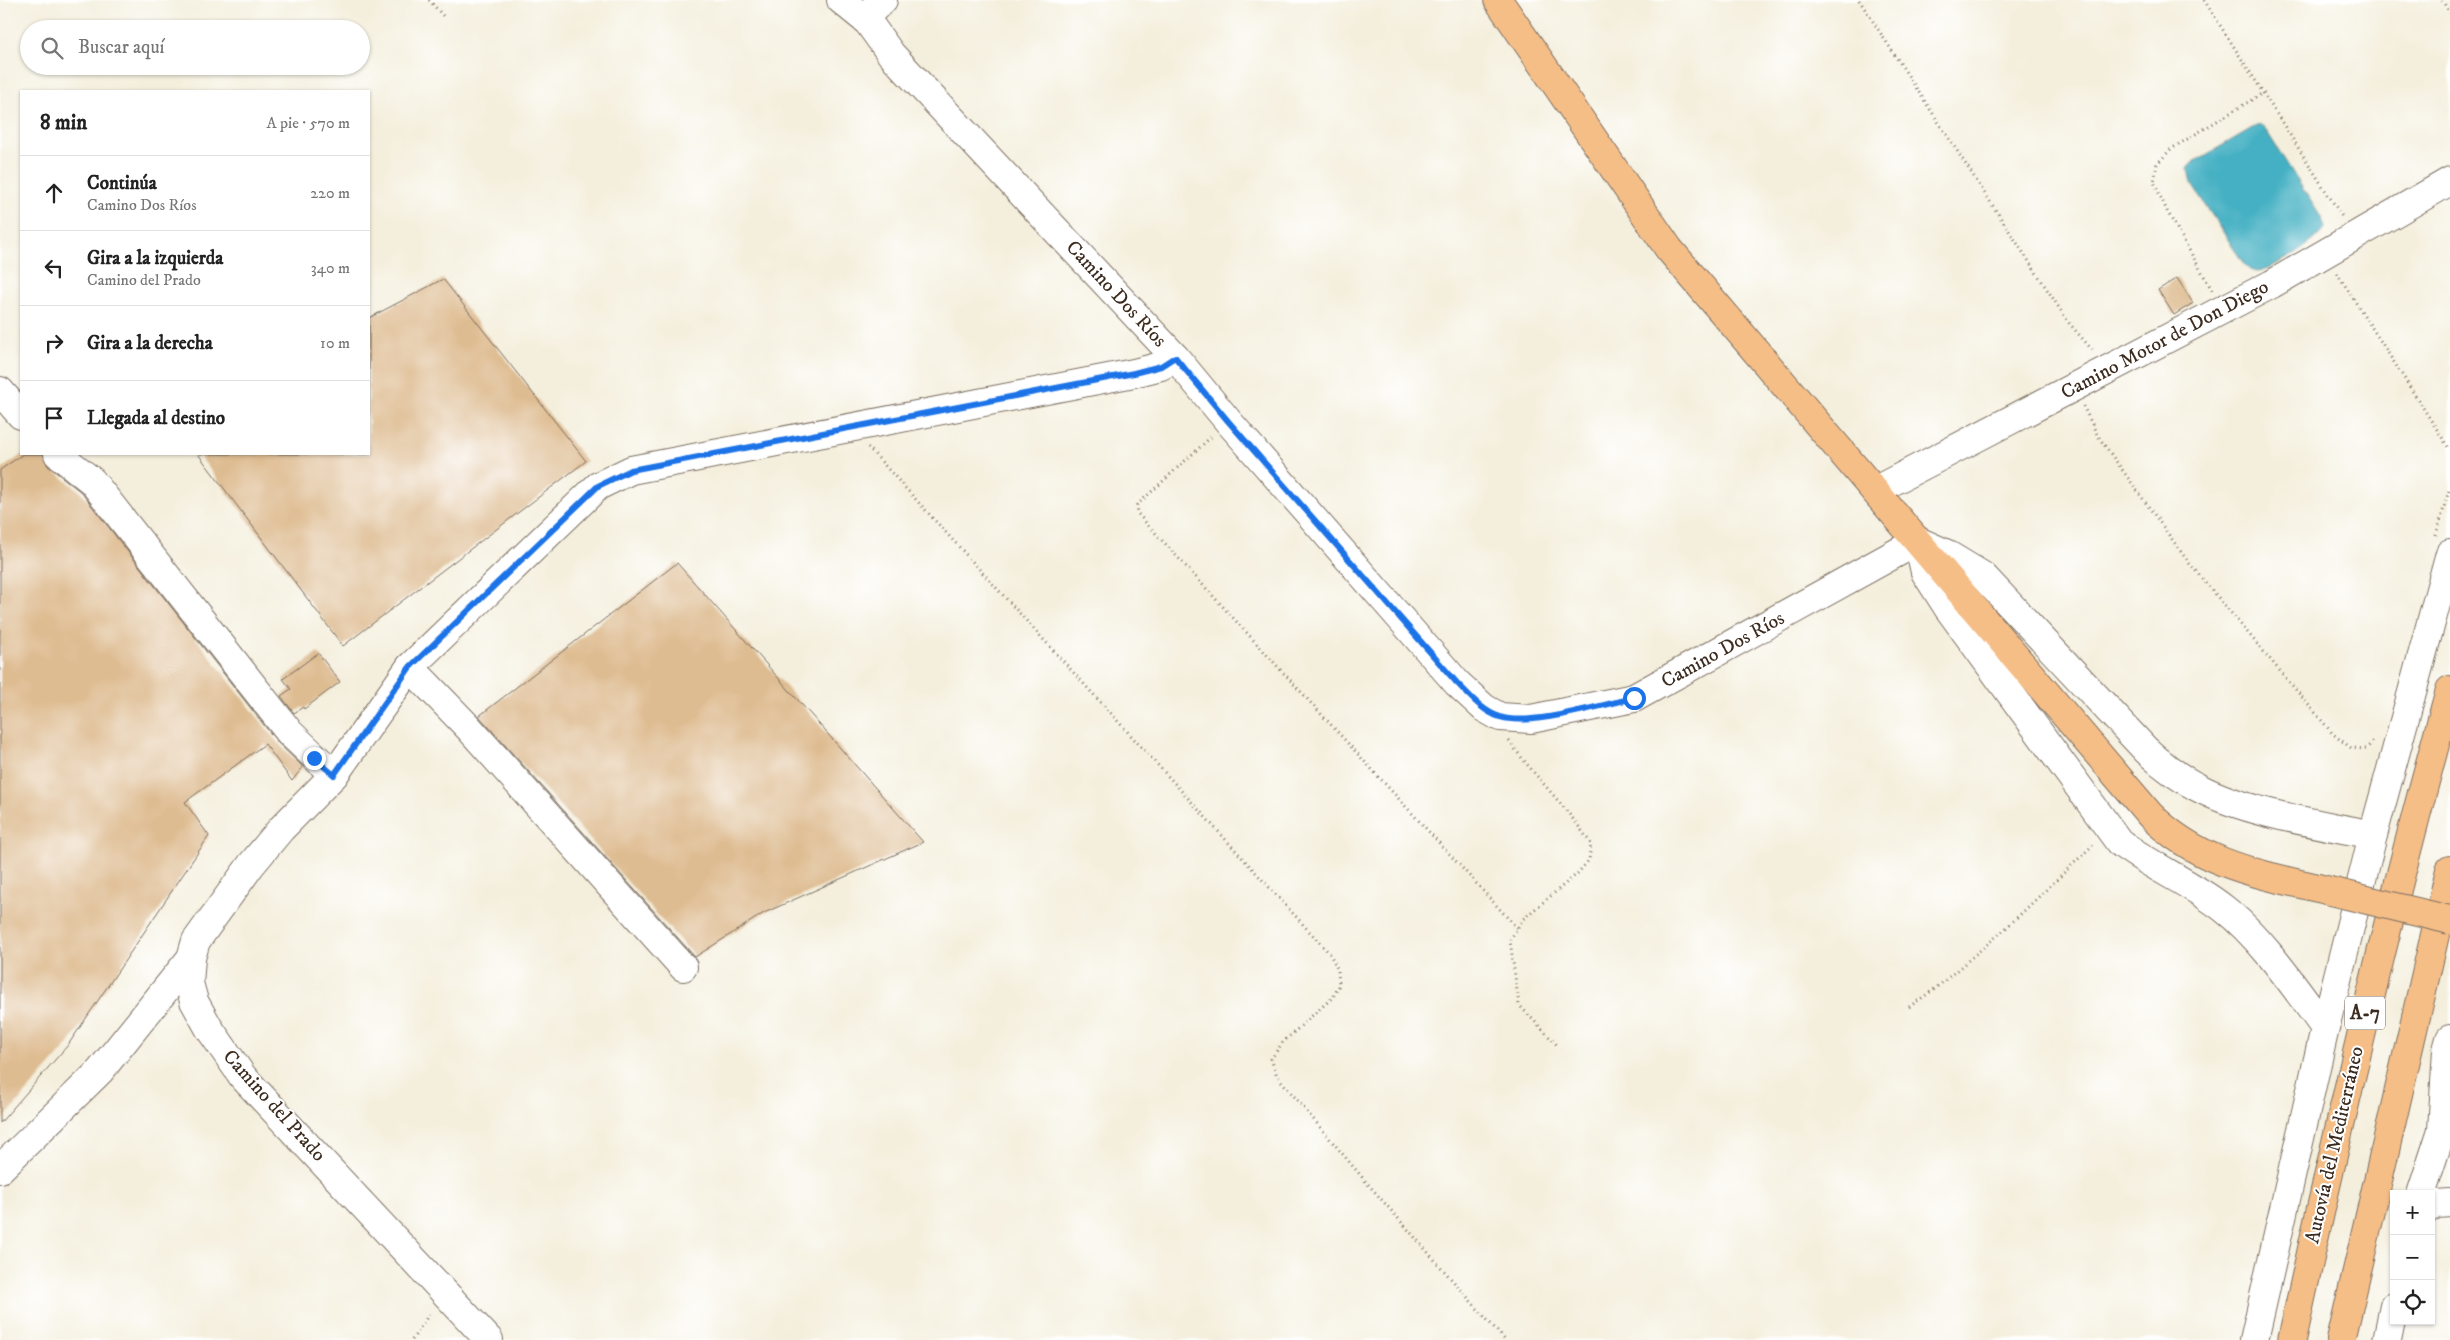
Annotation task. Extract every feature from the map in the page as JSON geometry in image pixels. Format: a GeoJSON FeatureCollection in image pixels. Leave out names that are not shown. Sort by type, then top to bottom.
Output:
{"type":"FeatureCollection","features":[{"type":"Feature","properties":{"kind":"main road"},"geometry":{"type":"LineString","coordinates":[[1498,0],[1669,249],[1876,490],[2079,734],[2166,831],[2199,852],[2228,866],[2450,920]]}},
{"type":"Feature","properties":{"kind":"main road","name":"Autovía del Mediterráneo"},"geometry":{"type":"LineString","coordinates":[[2292,1340],[2371,988],[2406,846],[2450,690]]}},
{"type":"Feature","properties":{"kind":"main road","name":"A-7"},"geometry":{"type":"LineString","coordinates":[[2341,1340],[2450,870]]}},
{"type":"Feature","properties":{"kind":"street","name":"Camino Dos Ríos"},"geometry":{"type":"LineString","coordinates":[[841,0],[876,11],[891,54],[1175,357],[1228,421],[1457,683],[1484,708],[1500,717],[1531,719],[1634,698],[1918,541]]}},
{"type":"Feature","properties":{"kind":"street","name":"Camino Motor de Don Diego"},"geometry":{"type":"LineString","coordinates":[[1876,490],[2224,310],[2450,181]]}},
{"type":"Feature","properties":{"kind":"street","name":"Camino del Prado"},"geometry":{"type":"LineString","coordinates":[[489,1340],[244,1077],[228,1057],[194,1001],[189,983],[191,958],[196,941],[251,865],[282,829],[334,775],[410,667],[598,486],[631,470],[1134,373],[1161,366],[1175,357]]}},
{"type":"Feature","properties":{"kind":"street"},"geometry":{"type":"LineString","coordinates":[[0,391],[20,414]]}},
{"type":"Feature","properties":{"kind":"street"},"geometry":{"type":"LineString","coordinates":[[59,455],[92,481],[290,733],[314,758],[334,775]]}},
{"type":"Feature","properties":{"kind":"street"},"geometry":{"type":"LineString","coordinates":[[1918,541],[1925,572],[1948,608],[2119,842],[2144,861],[2222,907],[2242,924],[2325,1028]]}},
{"type":"Feature","properties":{"kind":"street"},"geometry":{"type":"LineString","coordinates":[[1918,541],[1984,576],[2146,750],[2168,770],[2200,789],[2252,808],[2373,834]]}},
{"type":"Feature","properties":{"kind":"street"},"geometry":{"type":"LineString","coordinates":[[2254,1340],[2325,1028],[2442,548]]}},
{"type":"Feature","properties":{"kind":"street"},"geometry":{"type":"LineString","coordinates":[[410,667],[468,727],[683,967]]}},
{"type":"Feature","properties":{"kind":"street"},"geometry":{"type":"LineString","coordinates":[[0,1169],[100,1071],[191,958]]}},
{"type":"Feature","properties":{"kind":"street"},"geometry":{"type":"LineString","coordinates":[[2422,1190],[2442,1130],[2447,1050],[2450,1039]]}},
{"type":"Feature","properties":{"kind":"street"},"geometry":{"type":"LineString","coordinates":[[2442,1130],[2450,1165]]}},
{"type":"Feature","properties":{"kind":"street"},"geometry":{"type":"LineString","coordinates":[[2435,1205],[2450,1203]]}},
{"type":"Feature","properties":{"kind":"street"},"geometry":{"type":"LineString","coordinates":[[2387,1340],[2390,1325]]}},
{"type":"Feature","properties":{"kind":"path"},"geometry":{"type":"LineString","coordinates":[[429,0],[444,17]]}},
{"type":"Feature","properties":{"kind":"path"},"geometry":{"type":"LineString","coordinates":[[1859,0],[2069,323],[2087,346],[2095,352],[2102,353]]}},
{"type":"Feature","properties":{"kind":"path"},"geometry":{"type":"LineString","coordinates":[[2204,0],[2346,224]]}},
{"type":"Feature","properties":{"kind":"path"},"geometry":{"type":"LineString","coordinates":[[2442,0],[2450,13]]}},
{"type":"Feature","properties":{"kind":"path"},"geometry":{"type":"LineString","coordinates":[[2224,310],[2167,211],[2154,182],[2157,164],[2171,149],[2263,93]]}},
{"type":"Feature","properties":{"kind":"path"},"geometry":{"type":"LineString","coordinates":[[2325,253],[2450,450]]}},
{"type":"Feature","properties":{"kind":"path"},"geometry":{"type":"LineString","coordinates":[[2074,388],[2098,436],[2189,563],[2333,734],[2351,748],[2366,749],[2374,741],[2377,732]]}},
{"type":"Feature","properties":{"kind":"path"},"geometry":{"type":"LineString","coordinates":[[1228,421],[1137,506],[1138,514],[1517,928]]}},
{"type":"Feature","properties":{"kind":"path"},"geometry":{"type":"LineString","coordinates":[[850,429],[1330,954],[1338,970],[1338,986],[1333,997],[1279,1048],[1271,1059],[1277,1076],[1367,1183],[1506,1340]]}},
{"type":"Feature","properties":{"kind":"path"},"geometry":{"type":"LineString","coordinates":[[2442,548],[2450,487]]}},
{"type":"Feature","properties":{"kind":"path"},"geometry":{"type":"LineString","coordinates":[[1508,740],[1526,764],[1571,813],[1591,844],[1589,860],[1577,874],[1523,919],[1510,940],[1519,1005],[1558,1046]]}},
{"type":"Feature","properties":{"kind":"path"},"geometry":{"type":"LineString","coordinates":[[1909,1007],[1936,988],[2004,929],[2084,852],[2111,830]]}},
{"type":"Feature","properties":{"kind":"path"},"geometry":{"type":"LineString","coordinates":[[412,1340],[444,1292]]}},
{"type":"Feature","properties":{"kind":"water"},"geometry":{"type":"Polygon","coordinates":[[[2260,125],[2264,127],[2322,219],[2325,228],[2321,234],[2293,255],[2270,267],[2254,271],[2249,270],[2244,264],[2191,183],[2188,169],[2192,163],[2260,125]]]}},
{"type":"Feature","properties":{"kind":"building"},"geometry":{"type":"Polygon","coordinates":[[[2177,278],[2193,303],[2174,315],[2158,290],[2177,278]]]}},
{"type":"Feature","properties":{"kind":"building"},"geometry":{"type":"Polygon","coordinates":[[[443,279],[586,461],[343,646],[199,455],[370,455],[370,317],[443,279]]]}},
{"type":"Feature","properties":{"kind":"building"},"geometry":{"type":"Polygon","coordinates":[[[22,455],[43,455],[48,466],[81,492],[278,743],[303,767],[292,781],[265,744],[185,802],[209,836],[68,1045],[0,1123],[0,470],[22,455]]]}},
{"type":"Feature","properties":{"kind":"building"},"geometry":{"type":"Polygon","coordinates":[[[677,563],[923,842],[764,913],[695,957],[479,716],[677,563]]]}},
{"type":"Feature","properties":{"kind":"building"},"geometry":{"type":"Polygon","coordinates":[[[318,653],[340,682],[304,709],[303,707],[294,713],[281,696],[291,689],[283,679],[318,653]]]}},
{"type":"Feature","properties":{"kind":"route"},"geometry":{"type":"LineString","coordinates":[[314,758],[334,775],[410,667],[581,501],[598,486],[631,470],[734,452],[1134,373],[1161,366],[1175,357],[1228,421],[1457,683],[1484,708],[1500,717],[1531,719],[1634,698]]}}]}
